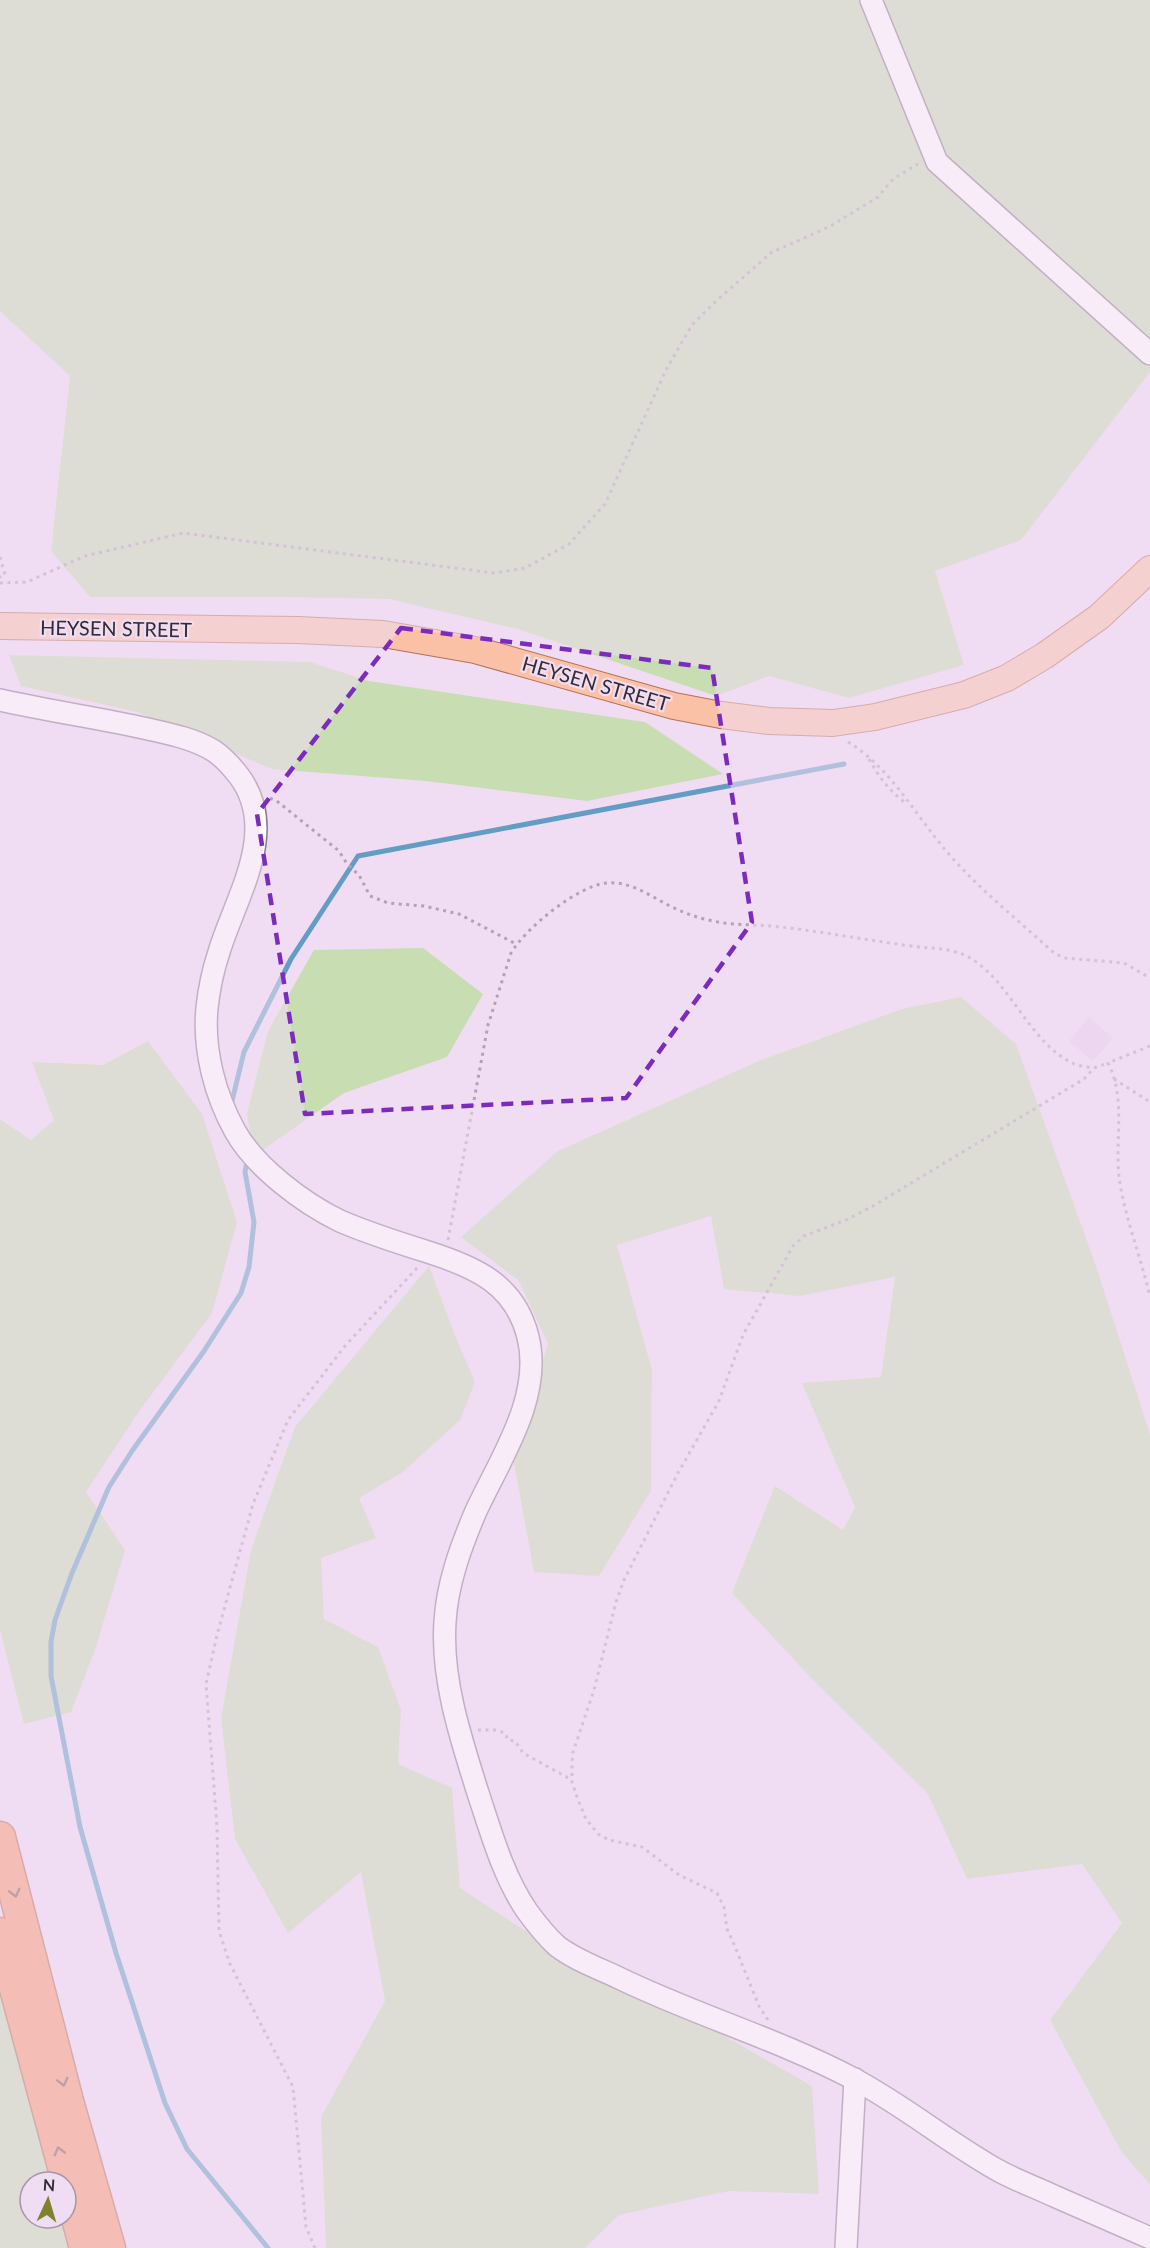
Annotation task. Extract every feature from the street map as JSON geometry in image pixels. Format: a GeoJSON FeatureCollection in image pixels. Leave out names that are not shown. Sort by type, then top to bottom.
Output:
{"type":"FeatureCollection","features":[{"type":"Feature","properties":{"kind":"highway"},"geometry":{"type":"LineString","coordinates":[[0,1836],[68,2101],[110,2248]]}},
{"type":"Feature","properties":{"kind":"highway"},"geometry":{"type":"LineString","coordinates":[[0,1933],[85,2248]]}},
{"type":"Feature","properties":{"kind":"main road","name":"HEYSEN STREET"},"geometry":{"type":"LineString","coordinates":[[0,626],[298,630],[383,634],[475,650],[674,706],[709,713],[769,722],[833,723],[876,717],[964,695],[1007,678],[1044,656],[1099,617],[1150,570]]}},
{"type":"Feature","properties":{"kind":"lane"},"geometry":{"type":"LineString","coordinates":[[871,0],[937,162],[1150,354]]}},
{"type":"Feature","properties":{"kind":"lane"},"geometry":{"type":"LineString","coordinates":[[0,700],[111,720],[180,736],[215,752],[234,770],[248,790],[255,811],[254,856],[220,949],[207,1010],[208,1051],[221,1101],[237,1136],[263,1167],[308,1203],[341,1221],[438,1255],[490,1278],[503,1288],[516,1306],[528,1335],[532,1361],[531,1384],[524,1409],[474,1515],[454,1567],[444,1628],[451,1696],[461,1736],[500,1859],[526,1910],[554,1944],[573,1956],[655,1995],[855,2079],[1002,2172],[1150,2238]]}},
{"type":"Feature","properties":{"kind":"lane"},"geometry":{"type":"LineString","coordinates":[[846,2248],[855,2079]]}},
{"type":"Feature","properties":{"kind":"path"},"geometry":{"type":"LineString","coordinates":[[0,583],[27,582],[85,556],[183,533],[494,573],[525,568],[569,544],[605,504],[666,369],[692,326],[772,252],[830,227],[878,197],[893,178],[933,154]]}},
{"type":"Feature","properties":{"kind":"path"},"geometry":{"type":"LineString","coordinates":[[0,557],[5,575],[0,577]]}},
{"type":"Feature","properties":{"kind":"path"},"geometry":{"type":"LineString","coordinates":[[842,740],[849,742],[891,777],[908,804],[980,887],[1054,953],[1065,958],[1124,963],[1150,978]]}},
{"type":"Feature","properties":{"kind":"path"},"geometry":{"type":"LineString","coordinates":[[868,758],[890,790],[908,804]]}},
{"type":"Feature","properties":{"kind":"path"},"geometry":{"type":"LineString","coordinates":[[248,790],[278,802],[328,841],[354,869],[370,896],[388,903],[424,906],[459,914],[516,944]]}},
{"type":"Feature","properties":{"kind":"path"},"geometry":{"type":"LineString","coordinates":[[315,2248],[306,2227],[293,2087],[230,1964],[219,1931],[217,1826],[206,1684],[253,1503],[288,1420],[345,1346],[438,1255],[488,1024],[497,991],[516,944],[543,919],[583,889],[606,883],[622,883],[646,892],[691,916],[715,922],[780,927],[912,947],[951,950],[973,960],[1002,987],[1048,1044],[1073,1064],[1094,1068]]}},
{"type":"Feature","properties":{"kind":"path"},"geometry":{"type":"LineString","coordinates":[[780,2046],[767,2016],[759,2006],[727,1929],[724,1907],[717,1893],[679,1875],[642,1847],[603,1838],[586,1818],[572,1780],[573,1752],[594,1690],[616,1602],[624,1581],[678,1473],[719,1401],[743,1335],[793,1246],[804,1236],[846,1220],[873,1206],[1084,1079],[1094,1068],[1150,1046]]}},
{"type":"Feature","properties":{"kind":"path"},"geometry":{"type":"LineString","coordinates":[[1108,1063],[1118,1100],[1119,1176],[1128,1223],[1150,1297]]}},
{"type":"Feature","properties":{"kind":"path"},"geometry":{"type":"LineString","coordinates":[[1114,1079],[1150,1102]]}},
{"type":"Feature","properties":{"kind":"path"},"geometry":{"type":"LineString","coordinates":[[461,1736],[478,1730],[495,1730],[505,1733],[508,1740],[515,1741],[523,1753],[572,1780]]}},
{"type":"Feature","properties":{"kind":"highlighted area"},"geometry":{"type":"Polygon","coordinates":[[[401,628],[712,668],[752,922],[626,1098],[305,1114],[257,814],[401,628]]]}},
{"type":"Feature","properties":{"kind":"shaded area"},"geometry":{"type":"Polygon","coordinates":[[[1089,1017],[1113,1038],[1093,1061],[1069,1041],[1089,1017]]]}},
{"type":"Feature","properties":{"kind":"green space"},"geometry":{"type":"Polygon","coordinates":[[[0,0],[1150,0],[1150,372],[1021,540],[935,571],[964,665],[849,698],[769,676],[716,696],[518,629],[389,599],[90,597],[51,551],[70,376],[0,311],[0,0]]]}},
{"type":"Feature","properties":{"kind":"green space"},"geometry":{"type":"Polygon","coordinates":[[[9,655],[310,662],[369,681],[645,722],[723,774],[587,801],[426,781],[272,769],[137,712],[21,686],[9,655]]]}},
{"type":"Feature","properties":{"kind":"green space"},"geometry":{"type":"Polygon","coordinates":[[[423,948],[483,994],[447,1057],[344,1093],[254,1156],[247,1114],[268,1031],[314,950],[423,948]]]}},
{"type":"Feature","properties":{"kind":"green space"},"geometry":{"type":"Polygon","coordinates":[[[961,997],[1016,1044],[1096,1266],[1150,1434],[1150,2185],[1121,2151],[1050,2020],[1122,1923],[1082,1864],[967,1879],[928,1794],[810,1677],[732,1593],[775,1486],[843,1530],[855,1507],[802,1383],[881,1377],[895,1277],[800,1296],[724,1289],[711,1216],[617,1245],[652,1370],[651,1491],[599,1576],[534,1572],[512,1452],[548,1344],[519,1281],[461,1237],[558,1151],[761,1060],[902,1009],[961,997]]]}},
{"type":"Feature","properties":{"kind":"green space"},"geometry":{"type":"Polygon","coordinates":[[[148,1041],[202,1114],[237,1222],[212,1313],[138,1413],[86,1492],[125,1550],[95,1650],[71,1712],[24,1724],[0,1630],[0,1119],[31,1140],[54,1120],[32,1062],[103,1065],[148,1041]]]}},
{"type":"Feature","properties":{"kind":"green space"},"geometry":{"type":"Polygon","coordinates":[[[429,1266],[475,1382],[460,1420],[403,1472],[359,1498],[376,1538],[321,1558],[324,1619],[378,1647],[401,1710],[398,1764],[452,1788],[460,1888],[521,1928],[704,2024],[812,2086],[819,2194],[729,2191],[619,2215],[585,2248],[326,2248],[321,2117],[385,2001],[361,1872],[288,1933],[235,1839],[221,1718],[251,1550],[295,1427],[429,1266]]]}},
{"type":"Feature","properties":{"kind":"green space"},"geometry":{"type":"Polygon","coordinates":[[[0,1928],[65,2170],[18,2170],[18,2230],[78,2230],[78,2218],[86,2248],[0,2248],[0,1928]]]}},
{"type":"Feature","properties":{"kind":"waterway"},"geometry":{"type":"LineString","coordinates":[[232,1101],[244,1052],[291,959],[358,856],[844,764]]}},
{"type":"Feature","properties":{"kind":"waterway"},"geometry":{"type":"LineString","coordinates":[[247,1162],[245,1172],[254,1222],[249,1267],[241,1293],[204,1351],[109,1487],[72,1573],[55,1620],[51,1642],[51,1676],[80,1827],[116,1953],[165,2103],[187,2149],[268,2248]]}}]}
